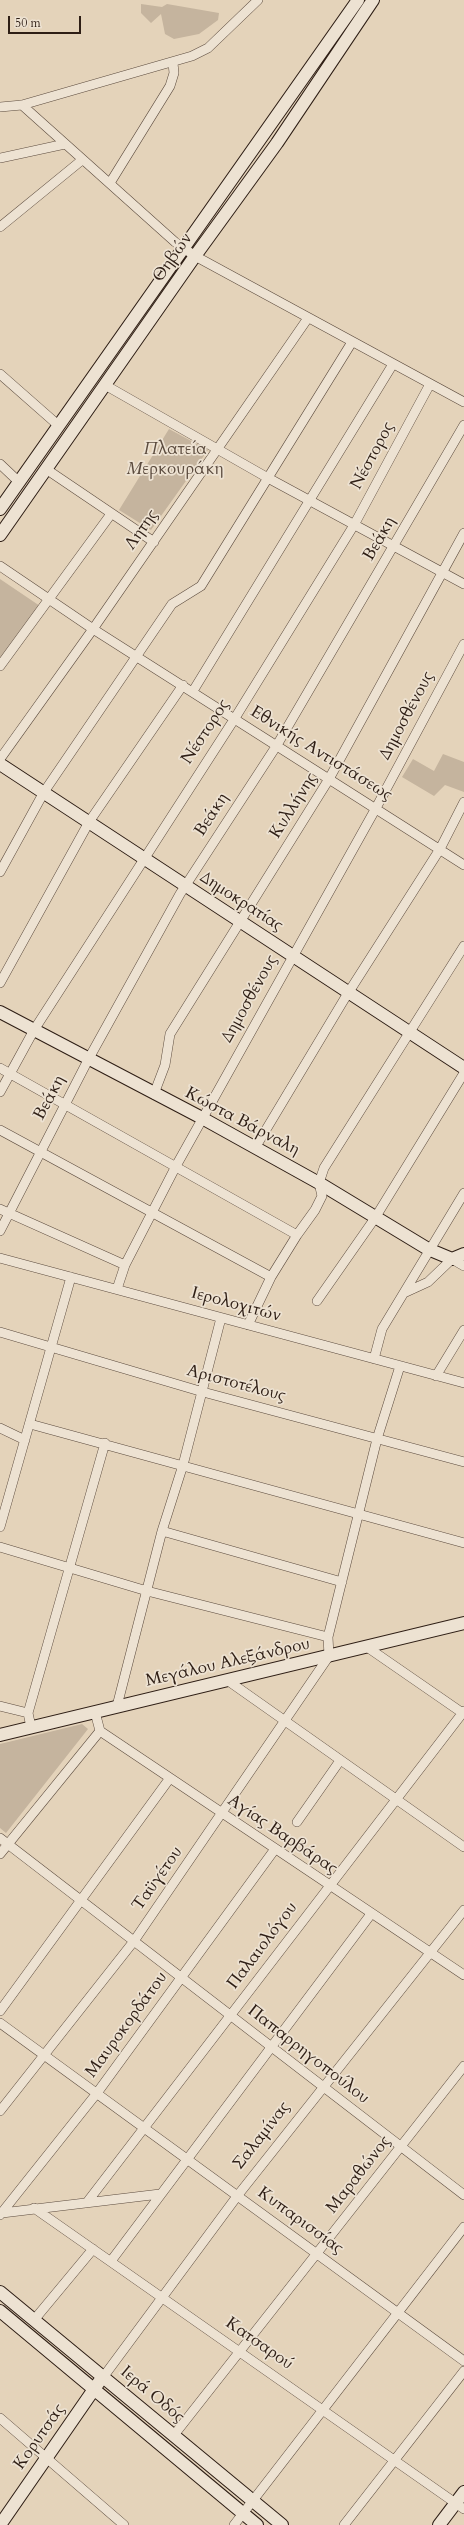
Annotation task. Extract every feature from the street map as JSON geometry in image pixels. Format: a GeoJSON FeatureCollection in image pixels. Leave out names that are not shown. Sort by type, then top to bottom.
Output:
{"type":"FeatureCollection","features":[{"type":"Feature","properties":{"kind":"main road","name":"Θηβών"},"geometry":{"type":"LineString","coordinates":[[0,509],[358,0]]}},
{"type":"Feature","properties":{"kind":"main road","name":"Θηβών"},"geometry":{"type":"LineString","coordinates":[[0,535],[195,256],[277,143],[374,0]]}},
{"type":"Feature","properties":{"kind":"main road","name":"Δημοκρατίας"},"geometry":{"type":"LineString","coordinates":[[0,764],[240,922],[349,991],[464,1068]]}},
{"type":"Feature","properties":{"kind":"main road","name":"Κώστα Βάρναλη"},"geometry":{"type":"LineString","coordinates":[[0,1012],[88,1060],[202,1118],[319,1183],[428,1249],[452,1259]]}},
{"type":"Feature","properties":{"kind":"main road"},"geometry":{"type":"LineString","coordinates":[[452,1259],[464,1254]]}},
{"type":"Feature","properties":{"kind":"main road","name":"Μεγάλου Αλεξάνδρου"},"geometry":{"type":"LineString","coordinates":[[0,1735],[464,1624]]}},
{"type":"Feature","properties":{"kind":"main road","name":"Ιερά Οδός"},"geometry":{"type":"LineString","coordinates":[[0,2292],[104,2376],[282,2525]]}},
{"type":"Feature","properties":{"kind":"main road","name":"Ιερά Οδός"},"geometry":{"type":"LineString","coordinates":[[0,2311],[257,2525]]}},
{"type":"Feature","properties":{"kind":"main road","name":"Σαλαμίνας"},"geometry":{"type":"LineString","coordinates":[[94,2389],[104,2376]]}},
{"type":"Feature","properties":{"kind":"main road","name":"Κορυτσάς"},"geometry":{"type":"LineString","coordinates":[[4,2521],[94,2389]]}},
{"type":"Feature","properties":{"kind":"main road"},"geometry":{"type":"LineString","coordinates":[[439,2525],[460,2506],[464,2492]]}},
{"type":"Feature","properties":{"kind":"street"},"geometry":{"type":"LineString","coordinates":[[0,107],[22,105],[192,56],[208,48],[258,0]]}},
{"type":"Feature","properties":{"kind":"street"},"geometry":{"type":"LineString","coordinates":[[110,183],[170,86],[174,73],[173,62]]}},
{"type":"Feature","properties":{"kind":"street"},"geometry":{"type":"LineString","coordinates":[[22,105],[82,160],[195,256],[464,402]]}},
{"type":"Feature","properties":{"kind":"street"},"geometry":{"type":"LineString","coordinates":[[0,158],[66,144]]}},
{"type":"Feature","properties":{"kind":"street"},"geometry":{"type":"LineString","coordinates":[[0,227],[82,160]]}},
{"type":"Feature","properties":{"kind":"street","name":"Λητης"},"geometry":{"type":"LineString","coordinates":[[0,759],[154,542],[308,318]]}},
{"type":"Feature","properties":{"kind":"street"},"geometry":{"type":"LineString","coordinates":[[0,872],[44,792],[172,604],[201,586],[352,342]]}},
{"type":"Feature","properties":{"kind":"street"},"geometry":{"type":"LineString","coordinates":[[193,692],[393,364]]}},
{"type":"Feature","properties":{"kind":"street"},"geometry":{"type":"LineString","coordinates":[[0,374],[58,425]]}},
{"type":"Feature","properties":{"kind":"street","name":"Νέστορος"},"geometry":{"type":"LineString","coordinates":[[0,1092],[34,1030],[143,858],[235,718],[354,525],[430,384]]}},
{"type":"Feature","properties":{"kind":"street"},"geometry":{"type":"LineString","coordinates":[[104,385],[219,448],[268,478],[464,584]]}},
{"type":"Feature","properties":{"kind":"street","name":"Βεάκη"},"geometry":{"type":"LineString","coordinates":[[0,1231],[4,1211],[40,1151],[88,1060],[185,886],[277,745],[464,425]]}},
{"type":"Feature","properties":{"kind":"street"},"geometry":{"type":"LineString","coordinates":[[0,464],[19,482]]}},
{"type":"Feature","properties":{"kind":"street"},"geometry":{"type":"LineString","coordinates":[[46,469],[154,542]]}},
{"type":"Feature","properties":{"kind":"street"},"geometry":{"type":"LineString","coordinates":[[0,666],[111,514]]}},
{"type":"Feature","properties":{"kind":"street","name":"Κυλλήνης"},"geometry":{"type":"LineString","coordinates":[[154,1094],[165,1065],[170,1034],[329,780],[464,534]]}},
{"type":"Feature","properties":{"kind":"street","name":"Εθνικής Αντιστάσεως"},"geometry":{"type":"LineString","coordinates":[[0,566],[93,629],[464,865]]}},
{"type":"Feature","properties":{"kind":"street","name":"Δημοσθένους"},"geometry":{"type":"LineString","coordinates":[[117,1289],[125,1265],[176,1166],[376,808],[464,644]]}},
{"type":"Feature","properties":{"kind":"street"},"geometry":{"type":"LineString","coordinates":[[0,649],[9,654]]}},
{"type":"Feature","properties":{"kind":"street"},"geometry":{"type":"LineString","coordinates":[[0,983],[89,822],[183,685]]}},
{"type":"Feature","properties":{"kind":"street"},"geometry":{"type":"LineString","coordinates":[[255,1148],[349,991],[440,849],[464,802]]}},
{"type":"Feature","properties":{"kind":"street"},"geometry":{"type":"LineString","coordinates":[[248,1325],[271,1277],[297,1235],[315,1210],[322,1196],[319,1183],[324,1168],[464,946]]}},
{"type":"Feature","properties":{"kind":"street"},"geometry":{"type":"LineString","coordinates":[[0,1068],[297,1235]]}},
{"type":"Feature","properties":{"kind":"street"},"geometry":{"type":"LineString","coordinates":[[317,1301],[375,1218],[464,1073]]}},
{"type":"Feature","properties":{"kind":"street"},"geometry":{"type":"LineString","coordinates":[[0,1130],[271,1277]]}},
{"type":"Feature","properties":{"kind":"street"},"geometry":{"type":"LineString","coordinates":[[374,1359],[382,1329],[428,1249],[464,1193]]}},
{"type":"Feature","properties":{"kind":"street"},"geometry":{"type":"LineString","coordinates":[[4,1211],[125,1265]]}},
{"type":"Feature","properties":{"kind":"street","name":"Ιερολοχιτών"},"geometry":{"type":"LineString","coordinates":[[0,1258],[464,1383]]}},
{"type":"Feature","properties":{"kind":"street"},"geometry":{"type":"LineString","coordinates":[[404,1293],[428,1282],[452,1259]]}},
{"type":"Feature","properties":{"kind":"street","name":"Κώστα Βάρναλη"},"geometry":{"type":"LineString","coordinates":[[452,1259],[464,1266]]}},
{"type":"Feature","properties":{"kind":"street"},"geometry":{"type":"LineString","coordinates":[[0,1527],[71,1277]]}},
{"type":"Feature","properties":{"kind":"street"},"geometry":{"type":"LineString","coordinates":[[117,1706],[162,1531],[183,1465],[221,1318]]}},
{"type":"Feature","properties":{"kind":"street"},"geometry":{"type":"LineString","coordinates":[[436,1376],[464,1330]]}},
{"type":"Feature","properties":{"kind":"street","name":"Αριστοτέλους"},"geometry":{"type":"LineString","coordinates":[[1,1334],[52,1347],[203,1392],[464,1462]]}},
{"type":"Feature","properties":{"kind":"street"},"geometry":{"type":"LineString","coordinates":[[329,1656],[328,1637],[377,1439],[400,1366]]}},
{"type":"Feature","properties":{"kind":"street"},"geometry":{"type":"LineString","coordinates":[[30,1424],[105,1443],[358,1515],[464,1543]]}},
{"type":"Feature","properties":{"kind":"street"},"geometry":{"type":"LineString","coordinates":[[0,1428],[25,1440]]}},
{"type":"Feature","properties":{"kind":"street"},"geometry":{"type":"LineString","coordinates":[[31,1727],[28,1713],[105,1443]]}},
{"type":"Feature","properties":{"kind":"street"},"geometry":{"type":"LineString","coordinates":[[162,1531],[342,1582]]}},
{"type":"Feature","properties":{"kind":"street"},"geometry":{"type":"LineString","coordinates":[[0,1548],[69,1569],[328,1637]]}},
{"type":"Feature","properties":{"kind":"street"},"geometry":{"type":"LineString","coordinates":[[367,1647],[464,1713]]}},
{"type":"Feature","properties":{"kind":"street","name":"Ταϋγέτου"},"geometry":{"type":"LineString","coordinates":[[0,2111],[134,1941],[329,1656]]}},
{"type":"Feature","properties":{"kind":"street"},"geometry":{"type":"LineString","coordinates":[[227,1680],[339,1762],[397,1799],[464,1847]]}},
{"type":"Feature","properties":{"kind":"street"},"geometry":{"type":"LineString","coordinates":[[0,1706],[28,1713]]}},
{"type":"Feature","properties":{"kind":"street"},"geometry":{"type":"LineString","coordinates":[[0,1854],[100,1731],[95,1712]]}},
{"type":"Feature","properties":{"kind":"street","name":"Παλαιολόγου"},"geometry":{"type":"LineString","coordinates":[[88,2201],[329,1886],[464,1713]]}},
{"type":"Feature","properties":{"kind":"street","name":"Αγίας Βαρβάρας"},"geometry":{"type":"LineString","coordinates":[[100,1731],[275,1850],[371,1914],[432,1952],[464,1975]]}},
{"type":"Feature","properties":{"kind":"street"},"geometry":{"type":"LineString","coordinates":[[297,1822],[339,1762]]}},
{"type":"Feature","properties":{"kind":"street"},"geometry":{"type":"LineString","coordinates":[[0,2011],[170,1778]]}},
{"type":"Feature","properties":{"kind":"street","name":"Παπαρρηγοπούλου"},"geometry":{"type":"LineString","coordinates":[[0,1838],[464,2195]]}},
{"type":"Feature","properties":{"kind":"street","name":"Μαυροκορδάτου"},"geometry":{"type":"LineString","coordinates":[[1,2213],[97,2093],[275,1850]]}},
{"type":"Feature","properties":{"kind":"street","name":"Σαλαμίνας"},"geometry":{"type":"LineString","coordinates":[[104,2376],[238,2195],[464,1910]]}},
{"type":"Feature","properties":{"kind":"street"},"geometry":{"type":"LineString","coordinates":[[111,2261],[371,1914]]}},
{"type":"Feature","properties":{"kind":"street","name":"Κυπαρισσίας"},"geometry":{"type":"LineString","coordinates":[[0,2023],[464,2360]]}},
{"type":"Feature","properties":{"kind":"street","name":"Μαραθώνος"},"geometry":{"type":"LineString","coordinates":[[174,2435],[318,2254],[464,2066]]}},
{"type":"Feature","properties":{"kind":"street"},"geometry":{"type":"LineString","coordinates":[[1,2213],[88,2201],[160,2194]]}},
{"type":"Feature","properties":{"kind":"street","name":"Κατσαρού"},"geometry":{"type":"LineString","coordinates":[[34,2208],[324,2409],[460,2506]]}},
{"type":"Feature","properties":{"kind":"street"},"geometry":{"type":"LineString","coordinates":[[234,2525],[464,2228]]}},
{"type":"Feature","properties":{"kind":"street"},"geometry":{"type":"LineString","coordinates":[[34,2320],[93,2249]]}},
{"type":"Feature","properties":{"kind":"street"},"geometry":{"type":"LineString","coordinates":[[344,2525],[464,2371]]}},
{"type":"Feature","properties":{"kind":"street"},"geometry":{"type":"LineString","coordinates":[[0,2418],[124,2525]]}},
{"type":"Feature","properties":{"kind":"green space"},"geometry":{"type":"Polygon","coordinates":[[[141,4],[162,7],[167,4],[219,13],[218,20],[199,34],[174,39],[165,34],[161,14],[151,23],[141,13],[141,4]]]}},
{"type":"Feature","properties":{"kind":"green space","name":"Πλατεία Μερκουράκη"},"geometry":{"type":"Polygon","coordinates":[[[169,429],[208,450],[151,530],[119,510],[169,429]]]}},
{"type":"Feature","properties":{"kind":"green space"},"geometry":{"type":"Polygon","coordinates":[[[0,579],[40,606],[3,659],[0,657],[0,579]]]}},
{"type":"Feature","properties":{"kind":"green space"},"geometry":{"type":"Polygon","coordinates":[[[443,754],[464,762],[464,792],[445,785],[434,796],[402,777],[413,759],[434,771],[443,754]]]}},
{"type":"Feature","properties":{"kind":"green space"},"geometry":{"type":"Polygon","coordinates":[[[82,1724],[88,1729],[6,1833],[0,1828],[0,1744],[82,1724]]]}}]}
